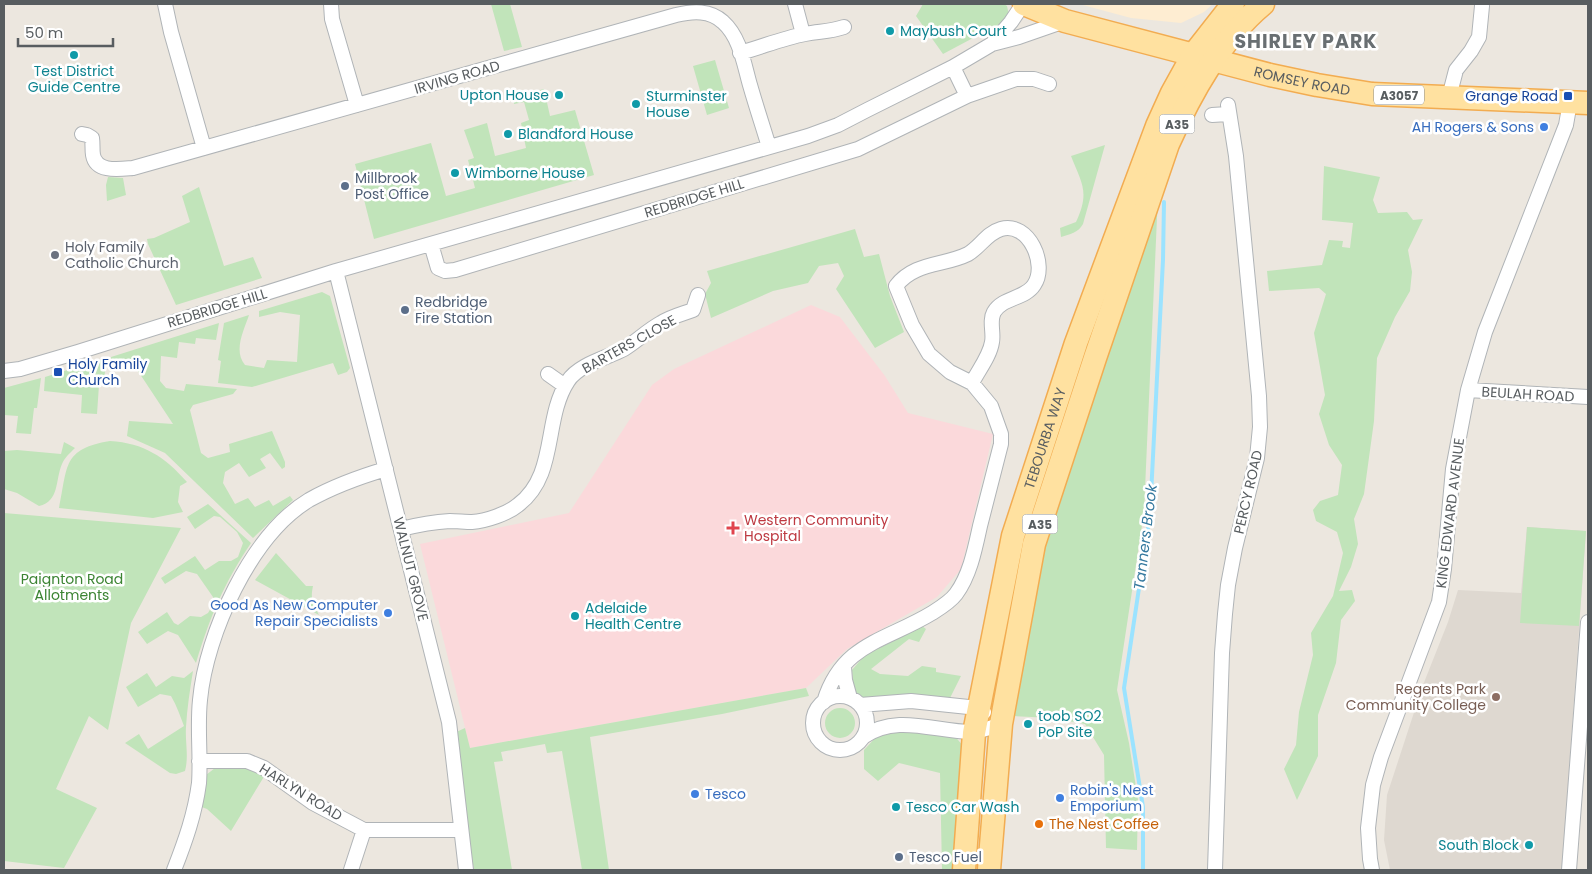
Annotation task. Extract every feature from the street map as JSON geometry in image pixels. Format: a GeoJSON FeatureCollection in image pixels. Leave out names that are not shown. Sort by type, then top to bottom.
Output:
{"type":"FeatureCollection","features":[{"type":"Feature","properties":{"kind":"main road","name":"ROMSEY ROAD"},"geometry":{"type":"LineString","coordinates":[[1023,4],[1065,21],[1203,58],[1318,85],[1372,94],[1579,102]]}},
{"type":"Feature","properties":{"kind":"main road","name":"A35"},"geometry":{"type":"LineString","coordinates":[[1203,58],[1233,4]]}},
{"type":"Feature","properties":{"kind":"main road","name":"A35"},"geometry":{"type":"LineString","coordinates":[[1203,58],[1263,4]]}},
{"type":"Feature","properties":{"kind":"main road","name":"TEBOURBA WAY"},"geometry":{"type":"LineString","coordinates":[[964,870],[974,733],[1013,536],[1073,352],[1146,153],[1172,93],[1203,58]]}},
{"type":"Feature","properties":{"kind":"main road","name":"TEBOURBA WAY"},"geometry":{"type":"LineString","coordinates":[[989,870],[1001,724],[1034,544],[1168,144],[1203,58]]}},
{"type":"Feature","properties":{"kind":"street"},"geometry":{"type":"LineString","coordinates":[[165,4],[171,32],[204,148]]}},
{"type":"Feature","properties":{"kind":"street"},"geometry":{"type":"LineString","coordinates":[[331,4],[332,19],[357,105]]}},
{"type":"Feature","properties":{"kind":"street"},"geometry":{"type":"LineString","coordinates":[[795,4],[803,34]]}},
{"type":"Feature","properties":{"kind":"street","name":"REDBRIDGE HILL"},"geometry":{"type":"LineString","coordinates":[[992,44],[1011,22],[1023,4]]}},
{"type":"Feature","properties":{"kind":"street"},"geometry":{"type":"LineString","coordinates":[[1449,97],[1456,70],[1479,37],[1482,6]]}},
{"type":"Feature","properties":{"kind":"street","name":"IRVING ROAD"},"geometry":{"type":"LineString","coordinates":[[82,134],[92,138],[93,156],[97,164],[106,168],[133,168],[685,13],[709,14],[723,22],[735,39],[769,147]]}},
{"type":"Feature","properties":{"kind":"street","name":"REDBRIDGE HILL"},"geometry":{"type":"LineString","coordinates":[[4,371],[20,369],[78,352],[336,271],[808,136],[838,125],[992,44],[1065,21]]}},
{"type":"Feature","properties":{"kind":"street"},"geometry":{"type":"LineString","coordinates":[[740,53],[803,34],[830,32],[844,27]]}},
{"type":"Feature","properties":{"kind":"street"},"geometry":{"type":"LineString","coordinates":[[953,66],[967,96]]}},
{"type":"Feature","properties":{"kind":"street","name":"REDBRIDGE HILL"},"geometry":{"type":"LineString","coordinates":[[431,244],[438,268],[445,271],[455,270],[858,149],[967,96],[1016,79],[1034,79],[1049,84]]}},
{"type":"Feature","properties":{"kind":"street","name":"KING EDWARD AVENUE"},"geometry":{"type":"LineString","coordinates":[[1372,870],[1368,828],[1373,785],[1381,757],[1439,602],[1444,569],[1453,469],[1468,390],[1486,332],[1566,125],[1579,102]]}},
{"type":"Feature","properties":{"kind":"street","name":"PERCY ROAD"},"geometry":{"type":"LineString","coordinates":[[1212,115],[1228,110],[1236,156],[1259,396],[1260,428],[1256,466],[1234,548],[1228,585],[1222,653],[1215,870]]}},
{"type":"Feature","properties":{"kind":"street"},"geometry":{"type":"LineString","coordinates":[[972,383],[992,346],[992,316],[994,311],[1001,304],[1028,291],[1034,286],[1037,278],[1039,264],[1037,255],[1024,233],[1014,228],[1003,228],[994,232],[961,258],[938,262],[918,269],[900,281],[896,286],[912,325],[929,354],[950,372],[972,383],[991,406],[1001,434],[1001,444],[972,559],[955,596],[923,618],[855,653],[833,678],[824,702],[816,711],[814,730],[820,741],[833,749],[843,750],[856,744],[863,737],[878,728],[913,725],[974,733],[1001,724]]}},
{"type":"Feature","properties":{"kind":"street","name":"WALNUT GROVE"},"geometry":{"type":"LineString","coordinates":[[336,271],[449,722],[466,870]]}},
{"type":"Feature","properties":{"kind":"street","name":"BARTERS CLOSE"},"geometry":{"type":"LineString","coordinates":[[401,529],[449,521],[474,522],[498,515],[518,506],[531,492],[542,472],[557,407],[570,379],[585,367],[625,348],[663,322],[692,310],[698,295]]}},
{"type":"Feature","properties":{"kind":"street"},"geometry":{"type":"LineString","coordinates":[[548,374],[566,386]]}},
{"type":"Feature","properties":{"kind":"street","name":"BEULAH ROAD"},"geometry":{"type":"LineString","coordinates":[[1468,390],[1588,397]]}},
{"type":"Feature","properties":{"kind":"street"},"geometry":{"type":"LineString","coordinates":[[174,870],[186,839],[196,803],[199,782],[198,732],[202,684],[211,652],[233,593],[255,554],[276,527],[308,501],[345,482],[386,469]]}},
{"type":"Feature","properties":{"kind":"street"},"geometry":{"type":"LineString","coordinates":[[1569,870],[1588,622]]}},
{"type":"Feature","properties":{"kind":"street"},"geometry":{"type":"LineString","coordinates":[[844,666],[845,680],[866,718],[867,728],[863,737]]}},
{"type":"Feature","properties":{"kind":"street"},"geometry":{"type":"LineString","coordinates":[[824,702],[837,696],[855,701],[911,701],[949,704],[978,708],[1001,724]]}},
{"type":"Feature","properties":{"kind":"street","name":"HARLYN ROAD"},"geometry":{"type":"LineString","coordinates":[[199,760],[247,761],[256,764],[313,803],[364,830],[461,830]]}},
{"type":"Feature","properties":{"kind":"street"},"geometry":{"type":"LineString","coordinates":[[351,870],[364,830]]}},
{"type":"Feature","properties":{"kind":"shaded area"},"geometry":{"type":"Polygon","coordinates":[[[1079,4],[1213,4],[1204,12],[1181,23],[1131,18],[1079,4]]]}},
{"type":"Feature","properties":{"kind":"shaded area","name":"Western Community Hospital"},"geometry":{"type":"Polygon","coordinates":[[[811,305],[840,317],[885,376],[908,413],[993,434],[961,569],[937,597],[847,649],[806,688],[470,748],[420,544],[569,513],[652,385],[674,369],[811,305]]]}},
{"type":"Feature","properties":{"kind":"shaded area","name":"Regents Park Community College"},"geometry":{"type":"Polygon","coordinates":[[[1527,527],[1586,531],[1562,870],[1390,870],[1384,840],[1387,795],[1423,685],[1448,622],[1458,590],[1521,593],[1527,527]]]}},
{"type":"Feature","properties":{"kind":"green space"},"geometry":{"type":"Polygon","coordinates":[[[491,4],[510,4],[522,47],[504,51],[491,4]]]}},
{"type":"Feature","properties":{"kind":"green space"},"geometry":{"type":"Polygon","coordinates":[[[923,4],[1004,4],[1007,6],[1009,15],[1005,21],[943,54],[916,16],[923,4]]]}},
{"type":"Feature","properties":{"kind":"green space"},"geometry":{"type":"Polygon","coordinates":[[[715,60],[729,108],[707,115],[693,66],[715,60]]]}},
{"type":"Feature","properties":{"kind":"green space"},"geometry":{"type":"Polygon","coordinates":[[[544,89],[550,116],[575,110],[594,175],[374,239],[355,164],[431,143],[446,196],[475,188],[468,160],[474,158],[464,130],[487,123],[495,156],[526,148],[521,123],[529,120],[524,102],[514,104],[513,97],[544,89]]]}},
{"type":"Feature","properties":{"kind":"green space"},"geometry":{"type":"Polygon","coordinates":[[[1105,145],[1083,224],[1071,234],[1061,237],[1060,228],[1076,222],[1083,203],[1083,188],[1071,156],[1105,145]]]}},
{"type":"Feature","properties":{"kind":"green space"},"geometry":{"type":"Polygon","coordinates":[[[1324,166],[1380,177],[1373,200],[1378,213],[1407,212],[1413,220],[1423,219],[1408,250],[1412,272],[1410,291],[1395,317],[1377,358],[1374,421],[1364,494],[1354,519],[1358,544],[1351,567],[1339,591],[1352,590],[1355,601],[1341,620],[1336,663],[1318,715],[1318,756],[1297,800],[1284,769],[1296,745],[1299,712],[1313,655],[1311,633],[1333,596],[1343,553],[1337,532],[1316,521],[1313,510],[1320,501],[1338,495],[1342,465],[1329,445],[1319,414],[1325,395],[1314,333],[1326,294],[1319,288],[1269,291],[1267,271],[1322,265],[1329,240],[1343,241],[1342,247],[1350,248],[1353,223],[1322,220],[1324,166]]]}},
{"type":"Feature","properties":{"kind":"green space"},"geometry":{"type":"Polygon","coordinates":[[[108,177],[123,178],[126,195],[107,201],[106,185],[108,177]]]}},
{"type":"Feature","properties":{"kind":"green space"},"geometry":{"type":"Polygon","coordinates":[[[199,187],[224,266],[253,257],[262,278],[176,305],[147,239],[154,238],[190,222],[182,196],[199,187]]]}},
{"type":"Feature","properties":{"kind":"green space"},"geometry":{"type":"Polygon","coordinates":[[[1158,195],[1144,512],[1117,690],[1129,743],[1138,800],[1137,850],[1106,848],[1104,755],[1085,724],[1052,718],[1013,716],[1041,546],[1158,195]]]}},
{"type":"Feature","properties":{"kind":"green space"},"geometry":{"type":"Polygon","coordinates":[[[855,229],[864,257],[879,254],[890,296],[904,332],[875,348],[836,289],[844,276],[838,263],[819,266],[808,283],[773,291],[711,318],[705,294],[711,283],[707,271],[855,229]]]}},
{"type":"Feature","properties":{"kind":"green space"},"geometry":{"type":"Polygon","coordinates":[[[322,292],[330,296],[350,368],[347,372],[338,375],[333,363],[252,387],[218,383],[221,361],[218,360],[224,323],[249,315],[242,334],[240,347],[240,353],[245,365],[264,368],[267,360],[297,362],[300,315],[280,312],[259,317],[259,311],[322,292]]]}},
{"type":"Feature","properties":{"kind":"green space"},"geometry":{"type":"Polygon","coordinates":[[[219,323],[216,340],[196,338],[195,344],[179,342],[177,358],[161,356],[160,381],[166,388],[184,391],[186,384],[237,389],[233,394],[193,405],[190,410],[201,453],[208,458],[230,452],[229,444],[272,431],[285,462],[285,467],[282,469],[270,453],[260,459],[266,468],[249,477],[239,463],[225,472],[223,483],[235,504],[248,498],[255,507],[269,500],[273,506],[290,496],[293,500],[253,538],[165,453],[127,436],[129,421],[173,424],[136,368],[110,365],[111,357],[219,323]]]}},
{"type":"Feature","properties":{"kind":"green space"},"geometry":{"type":"Polygon","coordinates":[[[106,358],[104,385],[99,385],[97,414],[81,413],[82,395],[44,391],[45,377],[106,358]]]}},
{"type":"Feature","properties":{"kind":"green space"},"geometry":{"type":"Polygon","coordinates":[[[41,378],[37,408],[34,408],[31,434],[16,433],[18,416],[4,415],[4,388],[41,378]]]}},
{"type":"Feature","properties":{"kind":"green space"},"geometry":{"type":"Polygon","coordinates":[[[110,441],[144,448],[162,459],[179,473],[187,482],[180,486],[178,502],[183,512],[153,518],[59,508],[66,470],[75,455],[94,444],[110,441]]]}},
{"type":"Feature","properties":{"kind":"green space"},"geometry":{"type":"Polygon","coordinates":[[[64,442],[75,448],[63,462],[54,495],[50,500],[39,506],[17,493],[4,489],[4,451],[17,450],[61,454],[64,442]]]}},
{"type":"Feature","properties":{"kind":"green space"},"geometry":{"type":"Polygon","coordinates":[[[208,504],[251,543],[233,572],[219,601],[196,663],[178,635],[168,631],[147,644],[138,632],[167,612],[174,623],[178,625],[190,616],[201,617],[208,613],[214,603],[213,597],[197,574],[186,571],[165,584],[161,578],[195,556],[205,570],[219,561],[231,561],[238,557],[243,543],[237,532],[220,517],[214,516],[195,529],[187,517],[208,504]]]}},
{"type":"Feature","properties":{"kind":"green space","name":"Paignton Road Allotments"},"geometry":{"type":"Polygon","coordinates":[[[4,513],[181,528],[131,623],[108,730],[89,716],[56,789],[97,808],[64,868],[4,861],[4,513]]]}},
{"type":"Feature","properties":{"kind":"green space"},"geometry":{"type":"Polygon","coordinates":[[[1527,527],[1586,531],[1579,626],[1520,623],[1527,527]]]}},
{"type":"Feature","properties":{"kind":"green space"},"geometry":{"type":"Polygon","coordinates":[[[276,553],[306,586],[313,586],[313,601],[319,615],[255,580],[276,553]]]}},
{"type":"Feature","properties":{"kind":"green space"},"geometry":{"type":"Polygon","coordinates":[[[922,626],[926,629],[919,642],[909,639],[871,669],[880,674],[908,676],[922,666],[936,668],[936,672],[961,676],[950,698],[896,695],[864,699],[854,691],[852,670],[864,656],[922,626]]]}},
{"type":"Feature","properties":{"kind":"green space"},"geometry":{"type":"Polygon","coordinates":[[[193,671],[186,720],[187,760],[185,771],[176,774],[170,773],[125,743],[139,734],[148,749],[184,726],[171,696],[160,694],[138,707],[126,687],[147,673],[156,687],[172,676],[184,678],[193,671]]]}},
{"type":"Feature","properties":{"kind":"green space"},"geometry":{"type":"Polygon","coordinates":[[[806,688],[809,696],[722,714],[590,737],[609,870],[582,870],[562,751],[547,753],[545,744],[501,752],[503,761],[494,762],[512,870],[474,870],[452,734],[465,728],[470,748],[806,688]]]}},
{"type":"Feature","properties":{"kind":"green space"},"geometry":{"type":"Polygon","coordinates":[[[840,708],[851,712],[855,723],[851,734],[840,738],[829,734],[825,723],[829,712],[840,708]]]}},
{"type":"Feature","properties":{"kind":"green space"},"geometry":{"type":"Polygon","coordinates":[[[900,732],[953,734],[964,747],[956,870],[942,870],[940,773],[899,763],[878,781],[864,769],[864,750],[877,736],[900,732]]]}},
{"type":"Feature","properties":{"kind":"green space"},"geometry":{"type":"Polygon","coordinates":[[[228,766],[245,767],[265,775],[231,831],[207,809],[199,806],[206,775],[215,768],[228,766]]]}},
{"type":"Feature","properties":{"kind":"waterway","name":"Tanners Brook"},"geometry":{"type":"LineString","coordinates":[[1143,870],[1143,807],[1124,688],[1150,515],[1163,260],[1164,202]]}},
{"type":"Feature","properties":{"kind":"place","name":"Maybush Court"},"geometry":{"type":"Point","coordinates":[890,31]}},
{"type":"Feature","properties":{"kind":"place","name":"Test District Guide Centre"},"geometry":{"type":"Point","coordinates":[74,55]}},
{"type":"Feature","properties":{"kind":"place","name":"Upton House"},"geometry":{"type":"Point","coordinates":[559,95]}},
{"type":"Feature","properties":{"kind":"place","name":"Grange Road"},"geometry":{"type":"Point","coordinates":[1568,96]}},
{"type":"Feature","properties":{"kind":"place","name":"Sturminster House"},"geometry":{"type":"Point","coordinates":[636,104]}},
{"type":"Feature","properties":{"kind":"place","name":"AH Rogers & Sons"},"geometry":{"type":"Point","coordinates":[1544,127]}},
{"type":"Feature","properties":{"kind":"place","name":"Blandford House"},"geometry":{"type":"Point","coordinates":[508,134]}},
{"type":"Feature","properties":{"kind":"place","name":"Wimborne House"},"geometry":{"type":"Point","coordinates":[455,173]}},
{"type":"Feature","properties":{"kind":"place","name":"Millbrook Post Office"},"geometry":{"type":"Point","coordinates":[345,186]}},
{"type":"Feature","properties":{"kind":"place","name":"Holy Family Catholic Church"},"geometry":{"type":"Point","coordinates":[55,255]}},
{"type":"Feature","properties":{"kind":"place","name":"Redbridge Fire Station"},"geometry":{"type":"Point","coordinates":[405,310]}},
{"type":"Feature","properties":{"kind":"place","name":"Holy Family Church"},"geometry":{"type":"Point","coordinates":[58,372]}},
{"type":"Feature","properties":{"kind":"place","name":"Western Community Hospital"},"geometry":{"type":"Point","coordinates":[733,528]}},
{"type":"Feature","properties":{"kind":"place","name":"Good As New Computer Repair Specialists"},"geometry":{"type":"Point","coordinates":[388,613]}},
{"type":"Feature","properties":{"kind":"place","name":"Adelaide Health Centre"},"geometry":{"type":"Point","coordinates":[575,616]}},
{"type":"Feature","properties":{"kind":"place","name":"Regents Park Community College"},"geometry":{"type":"Point","coordinates":[1496,697]}},
{"type":"Feature","properties":{"kind":"place","name":"toob SO2 PoP Site"},"geometry":{"type":"Point","coordinates":[1028,724]}},
{"type":"Feature","properties":{"kind":"place","name":"Tesco"},"geometry":{"type":"Point","coordinates":[695,794]}},
{"type":"Feature","properties":{"kind":"place","name":"Robin's Nest Emporium"},"geometry":{"type":"Point","coordinates":[1060,798]}},
{"type":"Feature","properties":{"kind":"place","name":"Tesco Car Wash"},"geometry":{"type":"Point","coordinates":[896,807]}},
{"type":"Feature","properties":{"kind":"place","name":"The Nest Coffee"},"geometry":{"type":"Point","coordinates":[1039,824]}},
{"type":"Feature","properties":{"kind":"place","name":"South Block"},"geometry":{"type":"Point","coordinates":[1529,845]}},
{"type":"Feature","properties":{"kind":"place","name":"Tesco Fuel"},"geometry":{"type":"Point","coordinates":[899,857]}},
{"type":"Feature","properties":{"kind":"district","name":"SHIRLEY PARK"},"geometry":{"type":"Point","coordinates":[1306,41]}}]}
